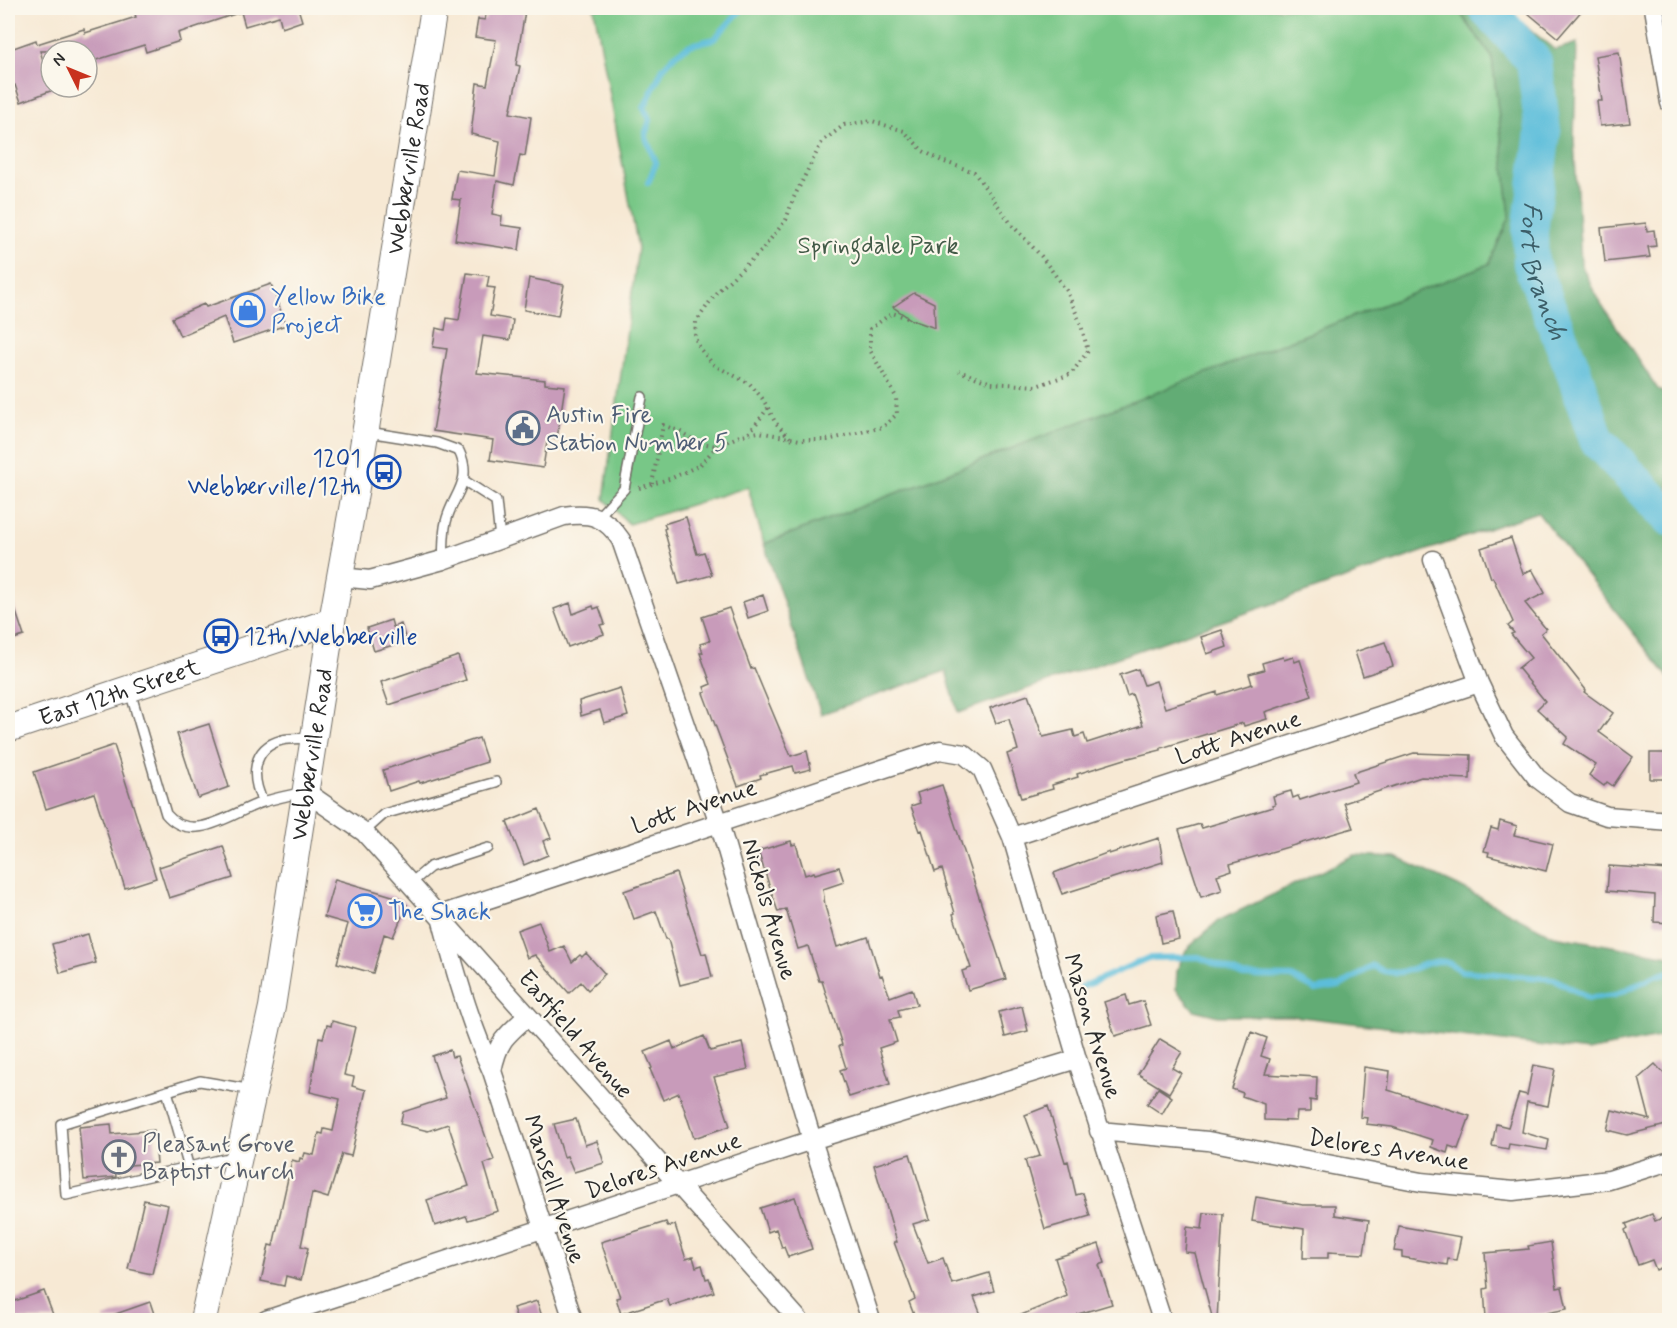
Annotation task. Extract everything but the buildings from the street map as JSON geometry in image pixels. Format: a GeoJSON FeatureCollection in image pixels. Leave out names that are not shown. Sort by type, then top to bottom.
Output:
{"type":"FeatureCollection","features":[{"type":"Feature","properties":{"kind":"street","name":"Webberville Road"},"geometry":{"type":"LineString","coordinates":[[203,1320],[272,1008],[332,621],[434,8]]}},
{"type":"Feature","properties":{"kind":"street"},"geometry":{"type":"LineString","coordinates":[[1654,8],[1670,103]]}},
{"type":"Feature","properties":{"kind":"street"},"geometry":{"type":"LineString","coordinates":[[340,577],[370,580],[443,560],[564,516],[580,514],[600,519]]}},
{"type":"Feature","properties":{"kind":"street","name":"Nickols Avenue"},"geometry":{"type":"LineString","coordinates":[[600,519],[614,530],[621,540],[719,823],[812,1140],[871,1320]]}},
{"type":"Feature","properties":{"kind":"street"},"geometry":{"type":"LineString","coordinates":[[1433,560],[1479,683],[1504,736],[1537,778],[1570,803],[1607,816],[1670,821]]}},
{"type":"Feature","properties":{"kind":"street","name":"East 12th Street"},"geometry":{"type":"LineString","coordinates":[[8,729],[332,621]]}},
{"type":"Feature","properties":{"kind":"street","name":"Lott Avenue"},"geometry":{"type":"LineString","coordinates":[[1012,837],[1479,683]]}},
{"type":"Feature","properties":{"kind":"street","name":"Lott Avenue"},"geometry":{"type":"LineString","coordinates":[[440,915],[940,750],[964,754]]}},
{"type":"Feature","properties":{"kind":"street","name":"Mason Avenue"},"geometry":{"type":"LineString","coordinates":[[964,754],[982,769],[1012,837],[1099,1131],[1162,1320]]}},
{"type":"Feature","properties":{"kind":"street","name":"Eastfield Avenue"},"geometry":{"type":"LineString","coordinates":[[306,792],[364,832],[799,1320]]}},
{"type":"Feature","properties":{"kind":"street","name":"Mansell Avenue"},"geometry":{"type":"LineString","coordinates":[[440,915],[451,956],[478,1038],[492,1071],[573,1320]]}},
{"type":"Feature","properties":{"kind":"street"},"geometry":{"type":"LineString","coordinates":[[492,1071],[496,1051],[504,1038],[528,1016]]}},
{"type":"Feature","properties":{"kind":"street","name":"Delores Avenue"},"geometry":{"type":"LineString","coordinates":[[266,1320],[812,1140],[1077,1059]]}},
{"type":"Feature","properties":{"kind":"street","name":"Delores Avenue"},"geometry":{"type":"LineString","coordinates":[[1099,1131],[1208,1141],[1421,1182],[1513,1191],[1609,1180],[1670,1161]]}},
{"type":"Feature","properties":{"kind":"lane"},"geometry":{"type":"LineString","coordinates":[[600,519],[624,489],[642,397]]}},
{"type":"Feature","properties":{"kind":"lane"},"geometry":{"type":"LineString","coordinates":[[365,432],[437,443],[459,451],[465,464],[464,480],[446,522],[443,560]]}},
{"type":"Feature","properties":{"kind":"lane"},"geometry":{"type":"LineString","coordinates":[[464,480],[496,501],[500,539]]}},
{"type":"Feature","properties":{"kind":"lane"},"geometry":{"type":"LineString","coordinates":[[129,689],[166,814],[173,822],[186,827],[207,826],[263,802],[306,792]]}},
{"type":"Feature","properties":{"kind":"lane"},"geometry":{"type":"LineString","coordinates":[[263,802],[257,790],[255,770],[267,747],[285,739],[314,738]]}},
{"type":"Feature","properties":{"kind":"lane"},"geometry":{"type":"LineString","coordinates":[[364,832],[384,814],[496,782]]}},
{"type":"Feature","properties":{"kind":"lane"},"geometry":{"type":"LineString","coordinates":[[411,883],[430,867],[488,848]]}},
{"type":"Feature","properties":{"kind":"lane"},"geometry":{"type":"LineString","coordinates":[[240,1156],[66,1195],[61,1124],[200,1081],[254,1090]]}},
{"type":"Feature","properties":{"kind":"lane"},"geometry":{"type":"LineString","coordinates":[[167,1091],[189,1168]]}},
{"type":"Feature","properties":{"kind":"path"},"geometry":{"type":"LineString","coordinates":[[791,439],[775,422],[762,398],[750,384],[714,364],[701,350],[695,339],[696,322],[716,293],[761,251],[786,220],[793,199],[822,142],[844,125],[872,122],[904,131],[923,151],[942,161],[974,172],[1012,225],[1041,256],[1067,291],[1081,325],[1088,351],[1071,374],[1036,386],[991,383],[959,371]]}},
{"type":"Feature","properties":{"kind":"path"},"geometry":{"type":"LineString","coordinates":[[634,490],[672,478],[700,465],[717,446],[749,433],[759,432],[791,439],[827,440],[883,427],[897,414],[896,397],[870,350],[870,329],[892,313],[908,318]]}},
{"type":"Feature","properties":{"kind":"path"},"geometry":{"type":"LineString","coordinates":[[749,433],[768,408]]}},
{"type":"Feature","properties":{"kind":"path"},"geometry":{"type":"LineString","coordinates":[[652,484],[663,425],[697,442],[717,446]]}},
{"type":"Feature","properties":{"kind":"green space","name":"Springdale Park"},"geometry":{"type":"Polygon","coordinates":[[[594,8],[1452,8],[1458,10],[1492,57],[1510,216],[1489,264],[764,544],[748,487],[629,524],[604,499],[638,248],[594,8]]]}},
{"type":"Feature","properties":{"kind":"green space"},"geometry":{"type":"Polygon","coordinates":[[[1452,8],[1504,8],[1555,50],[1577,43],[1574,139],[1581,264],[1598,299],[1657,388],[1669,398],[1669,678],[1537,512],[958,713],[946,671],[821,714],[764,544],[1489,264],[1510,216],[1492,57],[1458,10],[1452,8]]]}},
{"type":"Feature","properties":{"kind":"green space"},"geometry":{"type":"Polygon","coordinates":[[[1355,855],[1396,857],[1554,936],[1669,956],[1669,1035],[1588,1051],[1293,1016],[1218,1016],[1194,1010],[1176,989],[1177,970],[1186,950],[1218,921],[1355,855]]]}},
{"type":"Feature","properties":{"kind":"waterway"},"geometry":{"type":"LineString","coordinates":[[648,183],[656,163],[645,135],[650,120],[644,108],[663,68],[676,54],[690,45],[714,39],[743,8]]}},
{"type":"Feature","properties":{"kind":"waterway","name":"Fort Branch"},"geometry":{"type":"LineString","coordinates":[[1486,8],[1534,61],[1543,131],[1530,232],[1531,264],[1572,367],[1597,440],[1670,518]]}},
{"type":"Feature","properties":{"kind":"waterway"},"geometry":{"type":"LineString","coordinates":[[1082,987],[1148,958],[1199,957],[1243,976],[1292,977],[1316,990],[1340,986],[1373,966],[1386,972],[1398,972],[1439,961],[1450,963],[1461,971],[1554,979],[1589,998],[1615,995],[1655,976],[1670,972]]}},
{"type":"Feature","properties":{"kind":"place","name":"Yellow Bike Project"},"geometry":{"type":"Point","coordinates":[248,310]}},
{"type":"Feature","properties":{"kind":"place","name":"Austin Fire Station Number 5"},"geometry":{"type":"Point","coordinates":[523,428]}},
{"type":"Feature","properties":{"kind":"place","name":"1201 Webberville/12th"},"geometry":{"type":"Point","coordinates":[384,472]}},
{"type":"Feature","properties":{"kind":"place","name":"12th/Webberville"},"geometry":{"type":"Point","coordinates":[221,636]}},
{"type":"Feature","properties":{"kind":"place","name":"The Shack"},"geometry":{"type":"Point","coordinates":[365,911]}},
{"type":"Feature","properties":{"kind":"place","name":"Pleasant Grove Baptist Church"},"geometry":{"type":"Point","coordinates":[119,1157]}}]}
